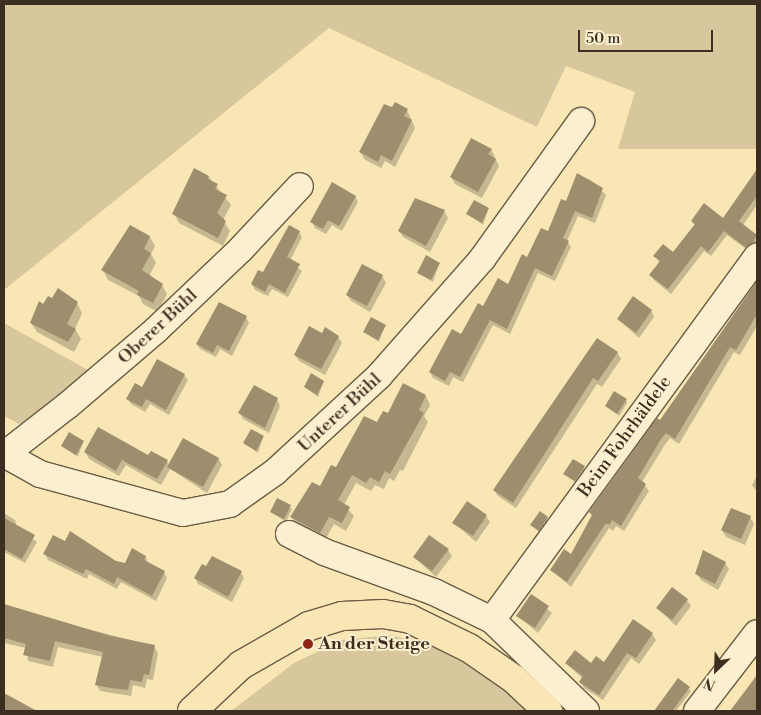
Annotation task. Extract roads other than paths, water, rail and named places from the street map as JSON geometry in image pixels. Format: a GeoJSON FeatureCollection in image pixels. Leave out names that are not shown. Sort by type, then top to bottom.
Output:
{"type":"FeatureCollection","features":[{"type":"Feature","properties":{"kind":"main road"},"geometry":{"type":"LineString","coordinates":[[192,711],[242,665],[309,626],[342,616],[383,614],[410,619],[468,648],[514,679],[548,711]]}},
{"type":"Feature","properties":{"kind":"street","name":"Unterer Bühl"},"geometry":{"type":"LineString","coordinates":[[4,454],[40,474],[183,513],[230,504],[275,472],[379,376],[482,259],[581,121]]}},
{"type":"Feature","properties":{"kind":"street","name":"Oberer Bühl"},"geometry":{"type":"LineString","coordinates":[[4,454],[75,400],[156,330],[241,249],[300,186]]}},
{"type":"Feature","properties":{"kind":"street","name":"Beim Fohrhäldele"},"geometry":{"type":"LineString","coordinates":[[492,620],[757,256]]}},
{"type":"Feature","properties":{"kind":"street"},"geometry":{"type":"LineString","coordinates":[[289,534],[324,552],[434,592],[492,620],[586,711]]}},
{"type":"Feature","properties":{"kind":"street"},"geometry":{"type":"LineString","coordinates":[[697,711],[757,633]]}},
{"type":"Feature","properties":{"kind":"place","name":"An der Steige"},"geometry":{"type":"Point","coordinates":[308,644]}}]}
